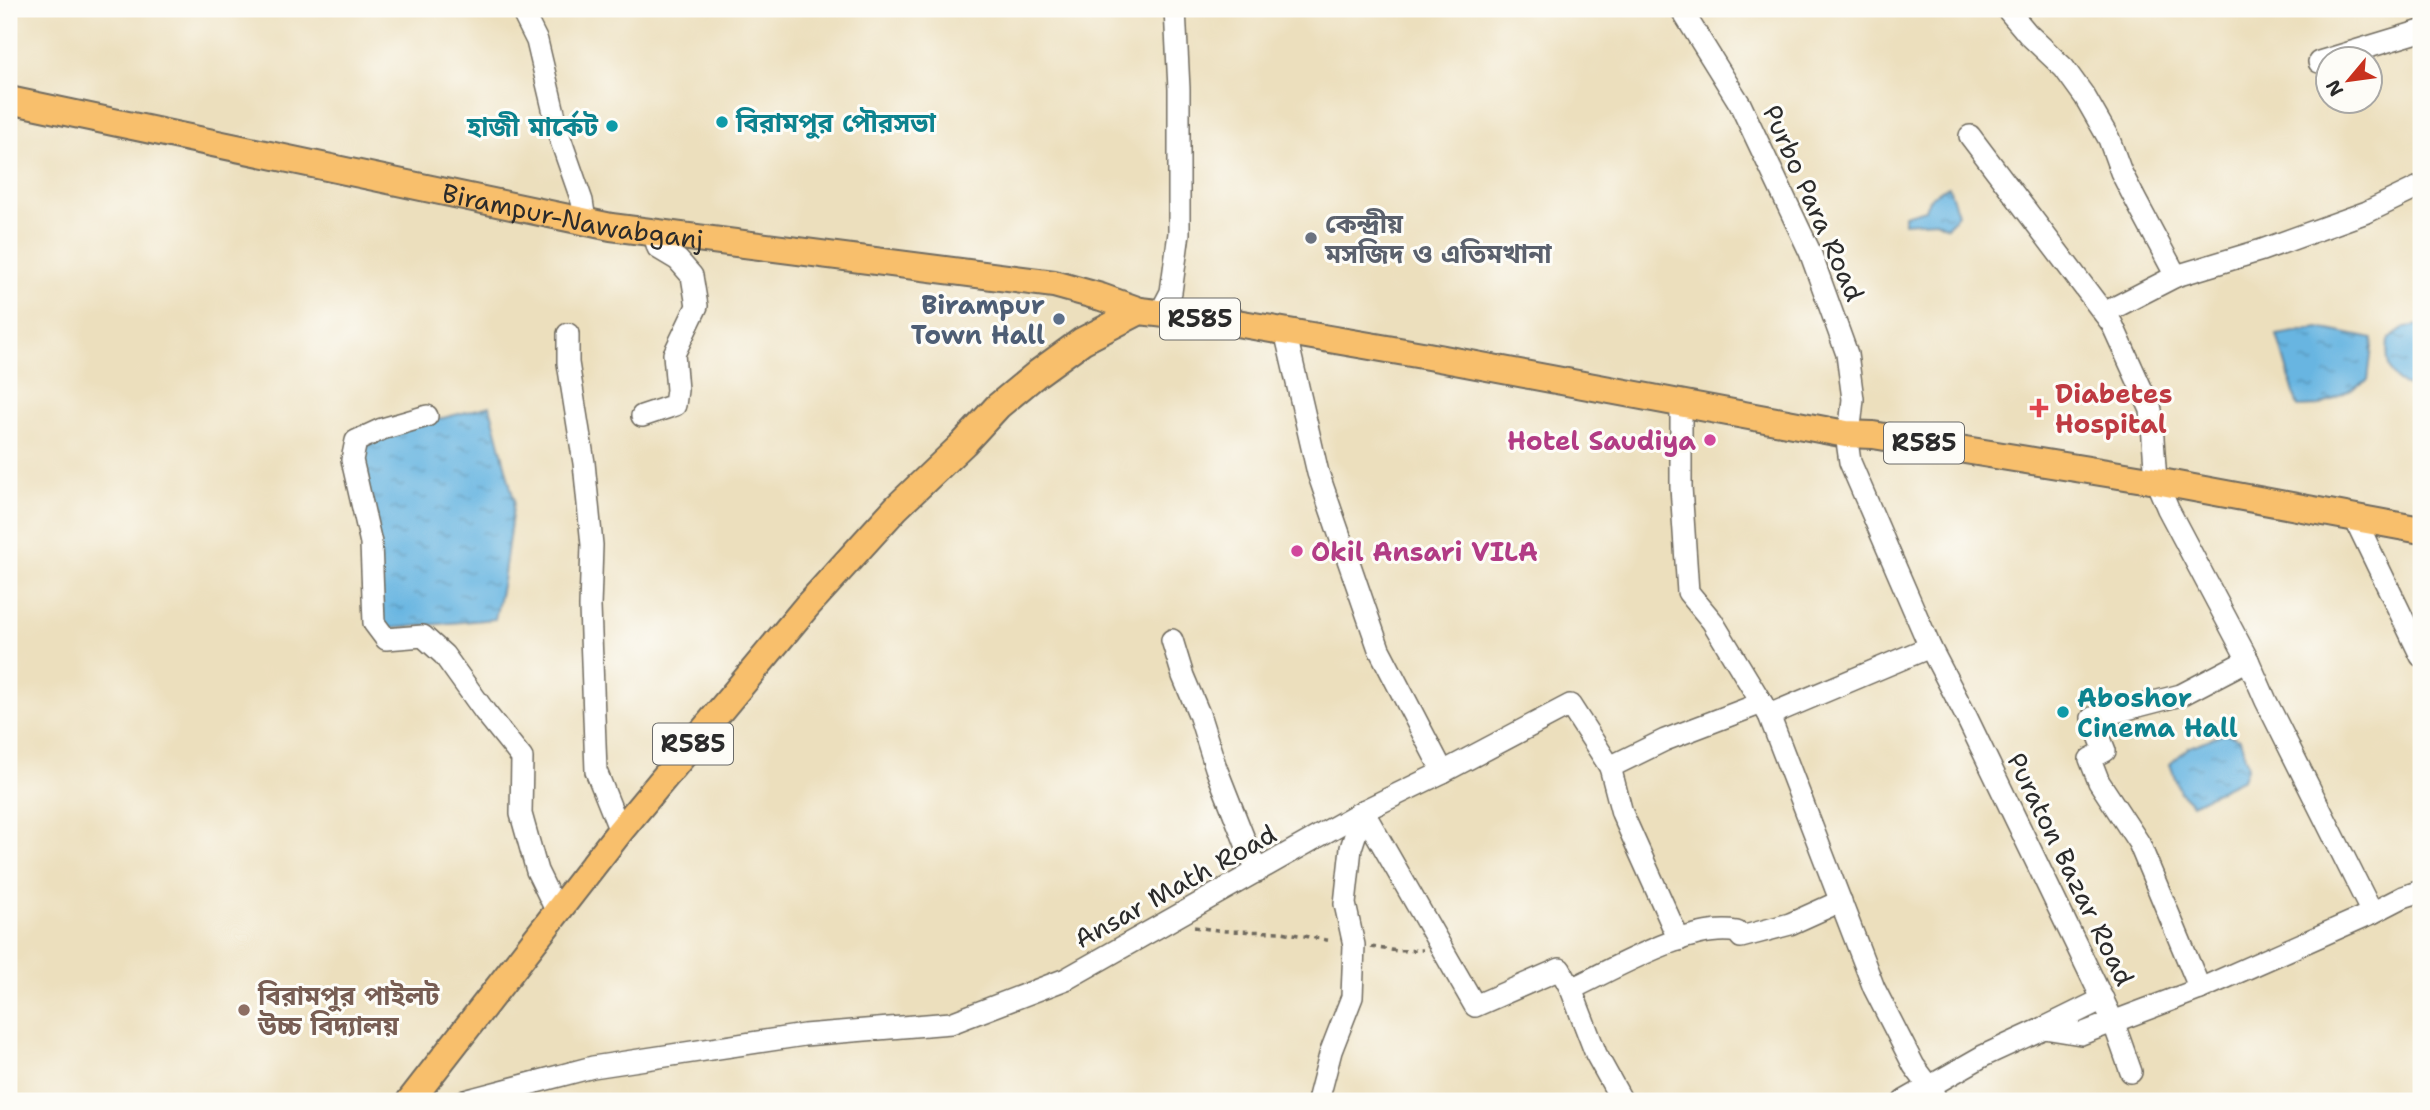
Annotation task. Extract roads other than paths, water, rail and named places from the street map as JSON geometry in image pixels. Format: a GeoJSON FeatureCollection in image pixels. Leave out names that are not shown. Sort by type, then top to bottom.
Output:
{"type":"FeatureCollection","features":[{"type":"Feature","properties":{"kind":"main road","name":"Birampur-Nawabganj"},"geometry":{"type":"LineString","coordinates":[[9,100],[585,220],[611,228],[1054,284],[1150,313]]}},
{"type":"Feature","properties":{"kind":"main road","name":"R585"},"geometry":{"type":"LineString","coordinates":[[414,1101],[556,910],[620,831],[807,606],[896,508],[964,443],[998,406],[1038,373],[1082,341],[1150,313],[1285,331],[1846,434],[1874,435],[2157,481],[2421,530]]}},
{"type":"Feature","properties":{"kind":"street"},"geometry":{"type":"LineString","coordinates":[[521,9],[537,41],[560,138],[582,201],[585,220]]}},
{"type":"Feature","properties":{"kind":"street"},"geometry":{"type":"LineString","coordinates":[[1150,313],[1171,292],[1180,233],[1179,89],[1175,9]]}},
{"type":"Feature","properties":{"kind":"street","name":"Purbo Para Road"},"geometry":{"type":"LineString","coordinates":[[1681,9],[1740,104],[1810,252],[1847,354],[1853,399],[1846,434]]}},
{"type":"Feature","properties":{"kind":"street"},"geometry":{"type":"LineString","coordinates":[[2007,9],[2028,34],[2064,68],[2085,97],[2109,139],[2126,182],[2176,276]]}},
{"type":"Feature","properties":{"kind":"street"},"geometry":{"type":"LineString","coordinates":[[2372,46],[2421,31]]}},
{"type":"Feature","properties":{"kind":"street"},"geometry":{"type":"LineString","coordinates":[[1970,136],[2112,324],[2151,410],[2157,481],[2168,509],[2248,660],[2372,913]]}},
{"type":"Feature","properties":{"kind":"street"},"geometry":{"type":"LineString","coordinates":[[2104,313],[2176,276],[2262,250],[2367,212],[2421,187]]}},
{"type":"Feature","properties":{"kind":"street"},"geometry":{"type":"LineString","coordinates":[[642,416],[675,404],[677,390],[674,355],[697,306],[692,276],[678,260],[658,248],[653,232]]}},
{"type":"Feature","properties":{"kind":"street"},"geometry":{"type":"LineString","coordinates":[[1285,331],[1318,472],[1379,649],[1443,772]]}},
{"type":"Feature","properties":{"kind":"street"},"geometry":{"type":"LineString","coordinates":[[568,334],[568,363],[592,545],[590,607],[596,771],[620,831]]}},
{"type":"Feature","properties":{"kind":"street"},"geometry":{"type":"LineString","coordinates":[[1681,404],[1681,487],[1688,592],[1712,621],[1765,709],[1874,988],[1914,1066],[1933,1093]]}},
{"type":"Feature","properties":{"kind":"street"},"geometry":{"type":"LineString","coordinates":[[427,416],[382,429],[356,441],[352,460],[371,543],[374,623],[386,639],[422,636],[444,655],[522,758],[522,814],[537,871],[556,910]]}},
{"type":"Feature","properties":{"kind":"street","name":"Puraton Bazar Road"},"geometry":{"type":"LineString","coordinates":[[1846,434],[1850,462],[1930,647],[2113,1021],[2200,989],[2421,891]]}},
{"type":"Feature","properties":{"kind":"street"},"geometry":{"type":"LineString","coordinates":[[2355,519],[2421,656]]}},
{"type":"Feature","properties":{"kind":"street"},"geometry":{"type":"LineString","coordinates":[[1172,640],[1216,768],[1257,872]]}},
{"type":"Feature","properties":{"kind":"street"},"geometry":{"type":"LineString","coordinates":[[1679,940],[1622,813],[1610,766],[1665,740],[1765,709],[1930,647]]}},
{"type":"Feature","properties":{"kind":"street"},"geometry":{"type":"LineString","coordinates":[[2200,989],[2139,843],[2099,782],[2090,759],[2105,751],[2092,718],[2181,695],[2248,660]]}},
{"type":"Feature","properties":{"kind":"street","name":"Ansar Math Road"},"geometry":{"type":"LineString","coordinates":[[464,1101],[593,1067],[804,1035],[951,1023],[1066,979],[1363,811],[1570,705],[1610,766]]}},
{"type":"Feature","properties":{"kind":"street"},"geometry":{"type":"LineString","coordinates":[[1320,1101],[1331,1051],[1352,997],[1354,945],[1345,904],[1351,848],[1363,811]]}},
{"type":"Feature","properties":{"kind":"street"},"geometry":{"type":"LineString","coordinates":[[1363,811],[1475,1006],[1560,969],[1571,989],[1596,1054],[1622,1101]]}},
{"type":"Feature","properties":{"kind":"street"},"geometry":{"type":"LineString","coordinates":[[1571,989],[1679,940],[1721,929],[1737,932],[1741,937],[1790,924],[1841,901]]}},
{"type":"Feature","properties":{"kind":"street"},"geometry":{"type":"LineString","coordinates":[[1904,1101],[1933,1093],[1983,1056],[2103,999]]}},
{"type":"Feature","properties":{"kind":"street"},"geometry":{"type":"LineString","coordinates":[[2044,1028],[2081,1034],[2113,1021],[2131,1072]]}},
{"type":"Feature","properties":{"kind":"water"},"geometry":{"type":"Polygon","coordinates":[[[1949,187],[1958,214],[1947,227],[1936,221],[1904,223],[1904,215],[1925,209],[1934,195],[1949,187]]]}},
{"type":"Feature","properties":{"kind":"water"},"geometry":{"type":"Polygon","coordinates":[[[2421,325],[2421,389],[2397,380],[2389,367],[2387,350],[2388,340],[2406,327],[2421,325]]]}},
{"type":"Feature","properties":{"kind":"water"},"geometry":{"type":"Polygon","coordinates":[[[2319,328],[2373,339],[2368,380],[2320,406],[2298,407],[2277,335],[2319,328]]]}},
{"type":"Feature","properties":{"kind":"water"},"geometry":{"type":"Polygon","coordinates":[[[490,406],[514,500],[495,619],[384,629],[357,450],[392,431],[490,406]]]}},
{"type":"Feature","properties":{"kind":"water"},"geometry":{"type":"Polygon","coordinates":[[[2225,733],[2240,739],[2248,766],[2243,779],[2192,804],[2180,792],[2170,764],[2189,747],[2225,733]]]}},
{"type":"Feature","properties":{"kind":"place","name":"বিরামপুর পৌরসভা"},"geometry":{"type":"Point","coordinates":[722,122]}},
{"type":"Feature","properties":{"kind":"place","name":"হাজী মার্কেট"},"geometry":{"type":"Point","coordinates":[612,126]}},
{"type":"Feature","properties":{"kind":"place","name":"কেন্দ্রীয় মসজিদ ও এতিমখানা"},"geometry":{"type":"Point","coordinates":[1311,238]}},
{"type":"Feature","properties":{"kind":"place","name":"Birampur Town Hall"},"geometry":{"type":"Point","coordinates":[1059,319]}},
{"type":"Feature","properties":{"kind":"place","name":"Diabetes Hospital"},"geometry":{"type":"Point","coordinates":[2039,408]}},
{"type":"Feature","properties":{"kind":"place","name":"Hotel Saudiya"},"geometry":{"type":"Point","coordinates":[1710,440]}},
{"type":"Feature","properties":{"kind":"place","name":"Okil Ansari VILA"},"geometry":{"type":"Point","coordinates":[1297,551]}},
{"type":"Feature","properties":{"kind":"place","name":"Aboshor Cinema Hall"},"geometry":{"type":"Point","coordinates":[2063,712]}},
{"type":"Feature","properties":{"kind":"place","name":"বিরামপুর পাইলট উচ্চ বিদ্যালয়"},"geometry":{"type":"Point","coordinates":[244,1010]}}]}
